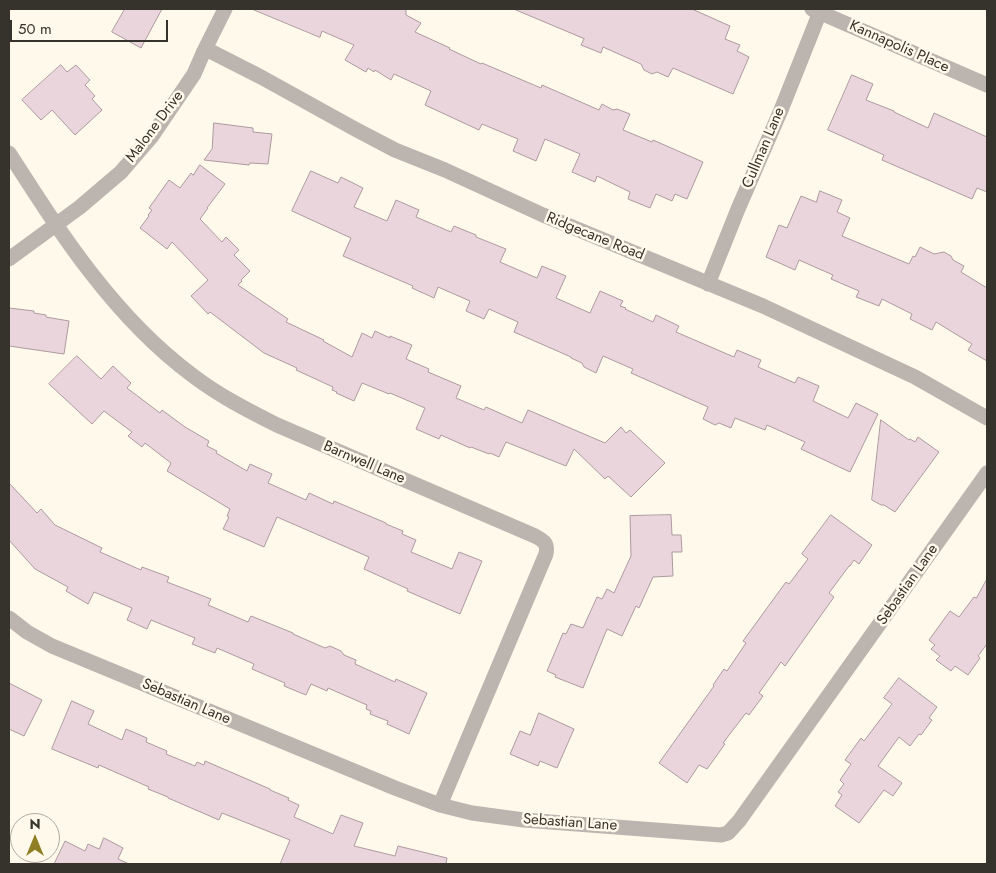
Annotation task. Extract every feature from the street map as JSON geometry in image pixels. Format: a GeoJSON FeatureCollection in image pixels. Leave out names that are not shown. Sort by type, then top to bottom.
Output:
{"type":"FeatureCollection","features":[{"type":"Feature","properties":{"kind":"street","name":"Malone Drive"},"geometry":{"type":"LineString","coordinates":[[9,259],[80,207],[121,172],[152,136],[194,74],[225,9]]}},
{"type":"Feature","properties":{"kind":"street","name":"Kannapolis Place"},"geometry":{"type":"LineString","coordinates":[[816,11],[987,85]]}},
{"type":"Feature","properties":{"kind":"street","name":"Cullman Lane"},"geometry":{"type":"LineString","coordinates":[[708,284],[781,110],[816,11]]}},
{"type":"Feature","properties":{"kind":"street","name":"Ridgecane Road"},"geometry":{"type":"LineString","coordinates":[[206,49],[395,150],[445,170],[543,216],[763,306],[915,377],[987,418]]}},
{"type":"Feature","properties":{"kind":"street","name":"Barnwell Lane"},"geometry":{"type":"LineString","coordinates":[[9,153],[55,225],[112,300],[148,338],[191,375],[235,404],[276,426],[535,536],[545,542],[546,554],[440,805]]}},
{"type":"Feature","properties":{"kind":"street","name":"Sebastian Lane"},"geometry":{"type":"LineString","coordinates":[[9,618],[27,632],[52,646],[350,770],[440,805],[472,813],[524,820],[721,835],[728,833],[739,821],[987,473]]}},
{"type":"Feature","properties":{"kind":"building"},"geometry":{"type":"Polygon","coordinates":[[[125,9],[162,9],[141,48],[112,32],[125,9]]]}},
{"type":"Feature","properties":{"kind":"building"},"geometry":{"type":"Polygon","coordinates":[[[252,9],[406,9],[406,15],[421,23],[415,32],[481,64],[541,88],[542,85],[599,110],[602,104],[613,110],[617,109],[630,114],[623,130],[652,142],[653,140],[703,162],[687,199],[675,194],[672,201],[656,194],[650,208],[628,199],[630,192],[597,176],[595,182],[572,172],[580,154],[545,139],[536,161],[513,151],[518,139],[482,124],[479,130],[425,105],[431,91],[394,74],[391,80],[375,70],[374,72],[368,68],[366,72],[345,60],[354,45],[322,31],[320,37],[252,9]]]}},
{"type":"Feature","properties":{"kind":"building"},"geometry":{"type":"Polygon","coordinates":[[[514,9],[692,9],[730,26],[725,39],[740,45],[737,51],[749,57],[733,94],[673,68],[668,77],[657,72],[652,74],[644,70],[641,64],[603,47],[601,53],[581,45],[584,39],[514,9]]]}},
{"type":"Feature","properties":{"kind":"building"},"geometry":{"type":"Polygon","coordinates":[[[61,65],[67,72],[76,65],[90,80],[85,85],[95,96],[92,99],[102,110],[75,135],[52,110],[41,120],[22,100],[61,65]]]}},
{"type":"Feature","properties":{"kind":"building"},"geometry":{"type":"Polygon","coordinates":[[[852,75],[873,84],[866,100],[928,128],[934,113],[987,137],[987,192],[977,188],[972,199],[882,160],[884,155],[828,130],[852,75]]]}},
{"type":"Feature","properties":{"kind":"building"},"geometry":{"type":"Polygon","coordinates":[[[214,123],[253,128],[253,132],[272,134],[268,164],[250,163],[249,165],[204,160],[212,149],[214,123]]]}},
{"type":"Feature","properties":{"kind":"building"},"geometry":{"type":"Polygon","coordinates":[[[200,165],[225,184],[200,219],[222,242],[226,237],[239,250],[234,255],[250,271],[238,285],[288,319],[286,322],[324,340],[352,357],[362,333],[372,338],[375,331],[390,338],[390,336],[412,345],[406,359],[429,369],[428,372],[461,386],[456,398],[484,410],[486,407],[522,423],[528,410],[605,443],[621,427],[626,433],[630,430],[665,463],[631,497],[608,476],[605,479],[574,449],[566,466],[506,442],[499,457],[470,448],[441,435],[439,439],[416,429],[425,408],[362,383],[354,401],[336,393],[332,390],[333,387],[264,353],[210,312],[208,314],[191,296],[208,280],[172,242],[167,249],[140,228],[152,210],[149,208],[169,180],[180,188],[191,173],[193,175],[200,165]]]}},
{"type":"Feature","properties":{"kind":"building"},"geometry":{"type":"Polygon","coordinates":[[[311,171],[338,183],[341,177],[363,188],[354,207],[387,221],[396,200],[419,210],[416,217],[451,232],[454,226],[506,249],[500,262],[537,278],[542,266],[566,276],[556,298],[590,313],[600,291],[623,301],[620,306],[653,322],[656,315],[679,326],[676,332],[734,357],[737,350],[761,360],[758,367],[795,383],[798,377],[819,386],[813,401],[848,418],[856,403],[878,414],[850,472],[801,449],[805,442],[767,425],[765,430],[735,418],[731,428],[719,423],[715,425],[703,419],[708,407],[631,373],[633,369],[603,356],[596,373],[571,357],[514,332],[518,322],[489,309],[484,319],[466,311],[470,301],[438,287],[434,298],[412,288],[413,286],[343,256],[351,238],[292,211],[311,171]]]}},
{"type":"Feature","properties":{"kind":"building"},"geometry":{"type":"Polygon","coordinates":[[[820,191],[842,200],[837,212],[850,218],[842,236],[909,264],[920,247],[934,254],[944,252],[964,266],[961,272],[987,288],[987,361],[968,350],[972,344],[936,322],[932,330],[910,319],[912,314],[882,299],[879,306],[856,297],[859,291],[831,279],[833,275],[799,260],[795,270],[766,257],[779,225],[787,228],[801,196],[816,202],[820,191]]]}},
{"type":"Feature","properties":{"kind":"building"},"geometry":{"type":"Polygon","coordinates":[[[9,308],[34,311],[34,313],[46,315],[46,317],[69,321],[64,354],[9,346],[9,308]]]}},
{"type":"Feature","properties":{"kind":"building"},"geometry":{"type":"Polygon","coordinates":[[[77,356],[101,379],[113,366],[131,383],[127,388],[160,413],[162,410],[185,427],[209,441],[207,446],[217,451],[216,453],[247,471],[250,464],[272,474],[268,483],[306,500],[309,493],[333,504],[334,501],[386,523],[403,531],[402,534],[416,540],[411,552],[452,569],[459,552],[482,561],[460,614],[407,591],[408,589],[364,569],[369,557],[277,517],[264,547],[223,529],[229,517],[227,516],[230,509],[167,471],[171,463],[145,443],[142,447],[128,436],[132,432],[104,411],[92,424],[49,384],[77,356]]]}},
{"type":"Feature","properties":{"kind":"building"},"geometry":{"type":"Polygon","coordinates":[[[881,420],[909,440],[915,442],[918,437],[939,452],[895,512],[872,500],[881,420]]]}},
{"type":"Feature","properties":{"kind":"building"},"geometry":{"type":"Polygon","coordinates":[[[9,483],[37,513],[41,509],[55,525],[102,548],[100,552],[141,570],[142,567],[169,577],[167,582],[211,599],[208,605],[248,622],[251,616],[325,648],[330,646],[356,660],[355,664],[395,682],[396,679],[427,693],[409,734],[387,724],[388,721],[370,714],[371,711],[366,709],[367,705],[328,688],[327,691],[311,684],[306,695],[284,686],[285,683],[252,669],[254,664],[217,648],[215,653],[192,644],[195,638],[151,620],[147,629],[127,620],[132,608],[94,592],[88,604],[66,591],[68,587],[35,569],[9,540],[9,483]]]}},
{"type":"Feature","properties":{"kind":"building"},"geometry":{"type":"Polygon","coordinates":[[[671,515],[672,535],[681,535],[682,552],[672,552],[673,576],[653,577],[639,608],[636,606],[622,636],[607,629],[583,688],[555,677],[556,675],[547,671],[563,633],[566,634],[571,624],[583,628],[597,597],[602,599],[607,589],[614,593],[631,556],[630,516],[671,515]]]}},
{"type":"Feature","properties":{"kind":"building"},"geometry":{"type":"Polygon","coordinates":[[[831,515],[872,545],[859,564],[854,560],[829,593],[834,597],[785,666],[781,662],[759,693],[763,696],[749,715],[746,713],[723,743],[725,744],[707,769],[699,765],[687,783],[659,763],[724,669],[727,671],[746,643],[743,641],[786,582],[789,584],[808,559],[802,554],[831,515]]]}},
{"type":"Feature","properties":{"kind":"building"},"geometry":{"type":"Polygon","coordinates":[[[987,579],[987,644],[968,675],[955,666],[951,671],[936,660],[940,656],[931,649],[935,645],[929,640],[950,611],[959,617],[974,597],[976,598],[987,579]]]}},
{"type":"Feature","properties":{"kind":"building"},"geometry":{"type":"Polygon","coordinates":[[[899,678],[937,707],[929,718],[932,720],[910,746],[899,737],[878,766],[902,783],[893,796],[884,790],[859,823],[835,806],[842,795],[838,792],[844,784],[840,780],[851,764],[845,760],[861,738],[864,741],[892,704],[884,698],[899,678]]]}},
{"type":"Feature","properties":{"kind":"building"},"geometry":{"type":"Polygon","coordinates":[[[9,683],[42,700],[24,736],[9,729],[9,683]]]}},
{"type":"Feature","properties":{"kind":"building"},"geometry":{"type":"Polygon","coordinates":[[[72,701],[94,711],[88,724],[122,740],[126,729],[147,738],[146,742],[167,751],[166,754],[195,766],[197,762],[204,765],[205,761],[270,789],[299,805],[294,817],[333,834],[341,815],[363,823],[354,846],[395,856],[398,846],[447,858],[446,864],[280,864],[290,840],[222,813],[219,820],[99,765],[98,768],[52,749],[72,701]]]}},
{"type":"Feature","properties":{"kind":"building"},"geometry":{"type":"Polygon","coordinates":[[[539,713],[574,729],[557,768],[540,761],[538,766],[510,754],[520,731],[530,735],[539,713]]]}},
{"type":"Feature","properties":{"kind":"building"},"geometry":{"type":"Polygon","coordinates":[[[104,838],[123,848],[118,859],[129,864],[54,864],[60,863],[60,851],[65,841],[85,851],[88,844],[99,849],[104,838]]]}}]}
